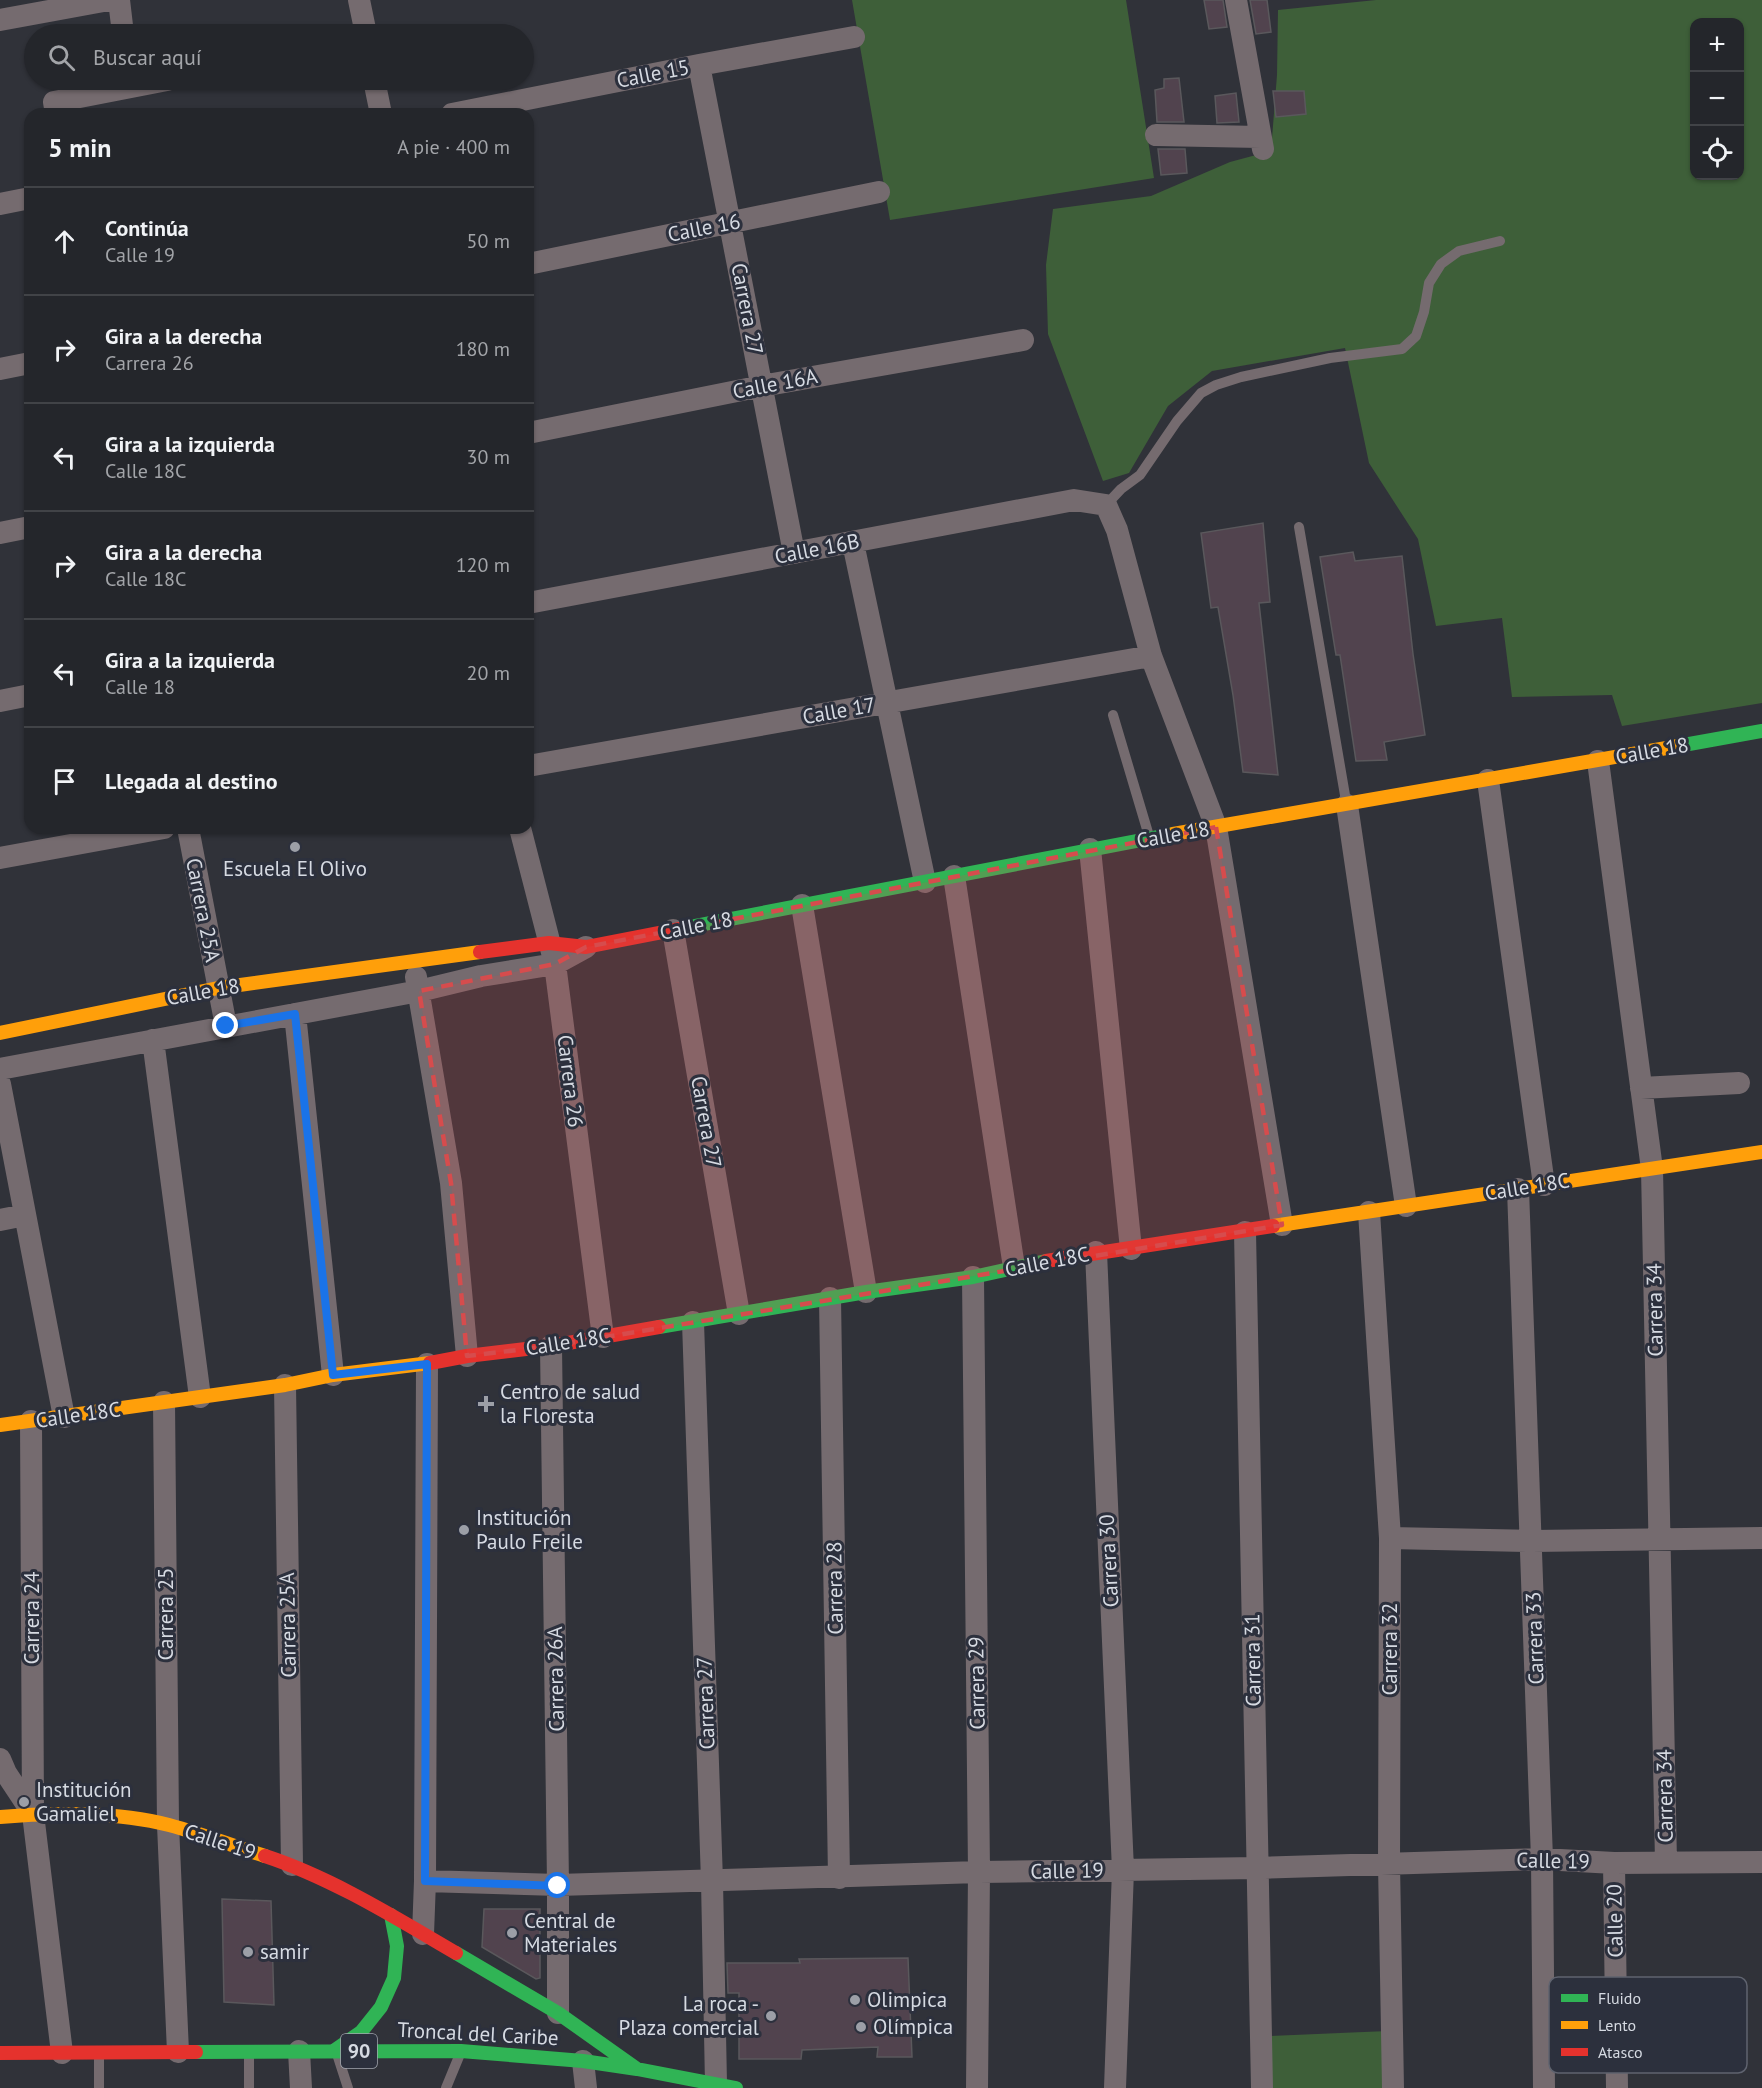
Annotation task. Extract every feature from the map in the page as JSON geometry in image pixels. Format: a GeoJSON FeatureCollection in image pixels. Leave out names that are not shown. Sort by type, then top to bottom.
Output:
{"type":"FeatureCollection","features":[{"type":"Feature","properties":{"kind":"street"},"geometry":{"type":"LineString","coordinates":[[0,20],[109,0]]}},
{"type":"Feature","properties":{"kind":"street"},"geometry":{"type":"LineString","coordinates":[[119,0],[122,24]]}},
{"type":"Feature","properties":{"kind":"street"},"geometry":{"type":"LineString","coordinates":[[359,0],[364,24]]}},
{"type":"Feature","properties":{"kind":"street"},"geometry":{"type":"LineString","coordinates":[[1156,135],[1261,143],[1236,0]]}},
{"type":"Feature","properties":{"kind":"street","name":"Calle 15"},"geometry":{"type":"LineString","coordinates":[[482,108],[854,37]]}},
{"type":"Feature","properties":{"kind":"street","name":"Carrera 27"},"geometry":{"type":"LineString","coordinates":[[699,65],[794,553]]}},
{"type":"Feature","properties":{"kind":"street"},"geometry":{"type":"LineString","coordinates":[[55,108],[108,90]]}},
{"type":"Feature","properties":{"kind":"street"},"geometry":{"type":"LineString","coordinates":[[376,90],[380,108]]}},
{"type":"Feature","properties":{"kind":"street","name":"Calle 16"},"geometry":{"type":"LineString","coordinates":[[534,263],[879,192]]}},
{"type":"Feature","properties":{"kind":"street"},"geometry":{"type":"LineString","coordinates":[[0,204],[24,199]]}},
{"type":"Feature","properties":{"kind":"street","name":"Calle 16A"},"geometry":{"type":"LineString","coordinates":[[534,432],[762,386],[1023,340]]}},
{"type":"Feature","properties":{"kind":"street"},"geometry":{"type":"LineString","coordinates":[[0,369],[24,364]]}},
{"type":"Feature","properties":{"kind":"street","name":"Calle 16B"},"geometry":{"type":"LineString","coordinates":[[534,602],[1074,500],[1106,505]]}},
{"type":"Feature","properties":{"kind":"street"},"geometry":{"type":"LineString","coordinates":[[1106,505],[1117,530],[1151,656],[1216,827],[1282,1225]]}},
{"type":"Feature","properties":{"kind":"street"},"geometry":{"type":"LineString","coordinates":[[0,533],[24,528]]}},
{"type":"Feature","properties":{"kind":"street"},"geometry":{"type":"LineString","coordinates":[[853,543],[925,882]]}},
{"type":"Feature","properties":{"kind":"street","name":"Calle 17"},"geometry":{"type":"LineString","coordinates":[[534,765],[1151,656]]}},
{"type":"Feature","properties":{"kind":"street"},"geometry":{"type":"LineString","coordinates":[[0,701],[24,696]]}},
{"type":"Feature","properties":{"kind":"street","name":"Calle 18"},"geometry":{"type":"LineString","coordinates":[[0,1033],[218,988],[414,961],[552,953],[1090,849],[1762,731]]}},
{"type":"Feature","properties":{"kind":"street","name":"Carrera 34"},"geometry":{"type":"LineString","coordinates":[[1598,760],[1652,1168],[1666,1862]]}},
{"type":"Feature","properties":{"kind":"street"},"geometry":{"type":"LineString","coordinates":[[1488,780],[1544,1185]]}},
{"type":"Feature","properties":{"kind":"street"},"geometry":{"type":"LineString","coordinates":[[1347,805],[1406,1206]]}},
{"type":"Feature","properties":{"kind":"street"},"geometry":{"type":"LineString","coordinates":[[0,858],[131,834]]}},
{"type":"Feature","properties":{"kind":"street","name":"Carrera 25A"},"geometry":{"type":"LineString","coordinates":[[189,834],[226,1026]]}},
{"type":"Feature","properties":{"kind":"street","name":"Carrera 26"},"geometry":{"type":"LineString","coordinates":[[522,834],[552,953],[603,1337]]}},
{"type":"Feature","properties":{"kind":"street"},"geometry":{"type":"LineString","coordinates":[[1090,849],[1131,1249]]}},
{"type":"Feature","properties":{"kind":"street"},"geometry":{"type":"LineString","coordinates":[[954,876],[1014,1267]]}},
{"type":"Feature","properties":{"kind":"street"},"geometry":{"type":"LineString","coordinates":[[802,905],[866,1292]]}},
{"type":"Feature","properties":{"kind":"street","name":"Carrera 27"},"geometry":{"type":"LineString","coordinates":[[673,930],[740,1314]]}},
{"type":"Feature","properties":{"kind":"street","name":"Calle 18"},"geometry":{"type":"LineString","coordinates":[[0,1069],[419,991],[481,976],[552,953]]}},
{"type":"Feature","properties":{"kind":"street"},"geometry":{"type":"LineString","coordinates":[[414,961],[451,1183],[468,1356]]}},
{"type":"Feature","properties":{"kind":"street"},"geometry":{"type":"LineString","coordinates":[[295,1014],[333,1375]]}},
{"type":"Feature","properties":{"kind":"street"},"geometry":{"type":"LineString","coordinates":[[153,1040],[200,1397]]}},
{"type":"Feature","properties":{"kind":"street"},"geometry":{"type":"LineString","coordinates":[[1641,1088],[1739,1083]]}},
{"type":"Feature","properties":{"kind":"street"},"geometry":{"type":"LineString","coordinates":[[0,1084],[64,1417]]}},
{"type":"Feature","properties":{"kind":"street","name":"Calle 18C"},"geometry":{"type":"LineString","coordinates":[[0,1425],[285,1385],[333,1375],[551,1346],[866,1292],[973,1277],[1096,1252],[1245,1232],[1762,1152]]}},
{"type":"Feature","properties":{"kind":"street","name":"Carrera 33"},"geometry":{"type":"LineString","coordinates":[[1518,1189],[1542,1859],[1544,2088]]}},
{"type":"Feature","properties":{"kind":"street","name":"Carrera 32"},"geometry":{"type":"LineString","coordinates":[[1369,1212],[1390,1538],[1389,1864],[1393,2088]]}},
{"type":"Feature","properties":{"kind":"street"},"geometry":{"type":"LineString","coordinates":[[0,1220],[25,1215]]}},
{"type":"Feature","properties":{"kind":"street","name":"Carrera 31"},"geometry":{"type":"LineString","coordinates":[[1245,1232],[1262,2088]]}},
{"type":"Feature","properties":{"kind":"street","name":"Carrera 30"},"geometry":{"type":"LineString","coordinates":[[1096,1252],[1123,1870],[1115,2088]]}},
{"type":"Feature","properties":{"kind":"street","name":"Carrera 29"},"geometry":{"type":"LineString","coordinates":[[973,1277],[979,1872],[977,2088]]}},
{"type":"Feature","properties":{"kind":"street","name":"Carrera 28"},"geometry":{"type":"LineString","coordinates":[[830,1298],[839,1878]]}},
{"type":"Feature","properties":{"kind":"street","name":"Carrera 27"},"geometry":{"type":"LineString","coordinates":[[693,1322],[712,1881],[726,2086]]}},
{"type":"Feature","properties":{"kind":"street","name":"Carrera 26A"},"geometry":{"type":"LineString","coordinates":[[551,1346],[558,2013]]}},
{"type":"Feature","properties":{"kind":"street"},"geometry":{"type":"LineString","coordinates":[[423,1934],[427,1364]]}},
{"type":"Feature","properties":{"kind":"street","name":"Carrera 25A"},"geometry":{"type":"LineString","coordinates":[[285,1385],[292,1865]]}},
{"type":"Feature","properties":{"kind":"street","name":"Carrera 25"},"geometry":{"type":"LineString","coordinates":[[164,1402],[168,1825],[177,2052]]}},
{"type":"Feature","properties":{"kind":"street","name":"Carrera 24"},"geometry":{"type":"LineString","coordinates":[[31,1421],[33,1815],[62,2053]]}},
{"type":"Feature","properties":{"kind":"street"},"geometry":{"type":"LineString","coordinates":[[1390,1538],[1532,1541],[1762,1538]]}},
{"type":"Feature","properties":{"kind":"street"},"geometry":{"type":"LineString","coordinates":[[0,1759],[6,1773],[33,1815]]}},
{"type":"Feature","properties":{"kind":"street","name":"Calle 19"},"geometry":{"type":"LineString","coordinates":[[0,1817],[33,1815],[116,1817],[168,1825],[292,1865],[391,1915],[558,2013],[637,2069]]}},
{"type":"Feature","properties":{"kind":"street","name":"Calle 19"},"geometry":{"type":"LineString","coordinates":[[425,1881],[558,1886],[979,1872],[1257,1868],[1542,1859],[1614,1863],[1762,1862]]}},
{"type":"Feature","properties":{"kind":"street","name":"Calle 20"},"geometry":{"type":"LineString","coordinates":[[1614,1863],[1616,1977]]}},
{"type":"Feature","properties":{"kind":"street"},"geometry":{"type":"LineString","coordinates":[[335,2050],[361,2032],[381,2007],[394,1978],[397,1946],[391,1915]]}},
{"type":"Feature","properties":{"kind":"street"},"geometry":{"type":"LineString","coordinates":[[299,2051],[301,2088]]}},
{"type":"Feature","properties":{"kind":"street","name":"Troncal del Caribe"},"geometry":{"type":"LineString","coordinates":[[0,2053],[461,2051],[583,2061],[726,2086]]}},
{"type":"Feature","properties":{"kind":"street"},"geometry":{"type":"LineString","coordinates":[[583,2061],[586,2088]]}},
{"type":"Feature","properties":{"kind":"street","name":"Calle 20"},"geometry":{"type":"LineString","coordinates":[[1617,2073],[1617,2088]]}},
{"type":"Feature","properties":{"kind":"lane"},"geometry":{"type":"LineString","coordinates":[[1106,505],[1145,469],[1177,422],[1201,393],[1216,385],[1241,377],[1330,358],[1402,349],[1416,336],[1424,312],[1429,283],[1441,264],[1459,251],[1500,241]]}},
{"type":"Feature","properties":{"kind":"lane"},"geometry":{"type":"LineString","coordinates":[[1299,527],[1347,805]]}},
{"type":"Feature","properties":{"kind":"lane"},"geometry":{"type":"LineString","coordinates":[[1113,715],[1150,839]]}},
{"type":"Feature","properties":{"kind":"lane"},"geometry":{"type":"LineString","coordinates":[[335,2050],[348,2088]]}},
{"type":"Feature","properties":{"kind":"lane"},"geometry":{"type":"LineString","coordinates":[[249,2051],[249,2088]]}},
{"type":"Feature","properties":{"kind":"lane"},"geometry":{"type":"LineString","coordinates":[[446,2088],[461,2051]]}},
{"type":"Feature","properties":{"kind":"lane"},"geometry":{"type":"LineString","coordinates":[[99,2052],[99,2088]]}},
{"type":"Feature","properties":{"kind":"highlighted area"},"geometry":{"type":"Polygon","coordinates":[[[1216,827],[1282,1225],[551,1346],[467,1356],[451,1183],[419,991],[555,964],[586,947],[1216,827]]]}},
{"type":"Feature","properties":{"kind":"green space"},"geometry":{"type":"Polygon","coordinates":[[[852,0],[1126,0],[1154,178],[890,220],[852,0]]]}},
{"type":"Feature","properties":{"kind":"green space"},"geometry":{"type":"Polygon","coordinates":[[[1376,0],[1762,0],[1762,703],[1622,726],[1612,695],[1512,697],[1502,618],[1436,626],[1418,539],[1369,463],[1345,348],[1212,371],[1168,406],[1129,473],[1103,481],[1048,334],[1046,265],[1053,209],[1151,196],[1230,162],[1271,151],[1277,75],[1278,10],[1376,0]]]}},
{"type":"Feature","properties":{"kind":"green space"},"geometry":{"type":"Polygon","coordinates":[[[1388,2031],[1390,2088],[1268,2088],[1267,2036],[1388,2031]]]}},
{"type":"Feature","properties":{"kind":"building"},"geometry":{"type":"Polygon","coordinates":[[[1204,0],[1223,0],[1227,27],[1209,29],[1204,0]]]}},
{"type":"Feature","properties":{"kind":"building"},"geometry":{"type":"Polygon","coordinates":[[[1250,0],[1267,0],[1271,32],[1256,34],[1250,0]]]}},
{"type":"Feature","properties":{"kind":"building"},"geometry":{"type":"Polygon","coordinates":[[[1179,78],[1184,122],[1157,122],[1155,90],[1164,88],[1164,79],[1179,78]]]}},
{"type":"Feature","properties":{"kind":"building"},"geometry":{"type":"Polygon","coordinates":[[[1273,91],[1304,91],[1306,114],[1276,117],[1273,91]]]}},
{"type":"Feature","properties":{"kind":"building"},"geometry":{"type":"Polygon","coordinates":[[[1236,93],[1239,122],[1217,123],[1215,96],[1236,93]]]}},
{"type":"Feature","properties":{"kind":"building"},"geometry":{"type":"Polygon","coordinates":[[[1158,149],[1185,149],[1187,173],[1161,175],[1158,149]]]}},
{"type":"Feature","properties":{"kind":"building"},"geometry":{"type":"Polygon","coordinates":[[[1263,523],[1270,602],[1259,603],[1278,775],[1243,772],[1218,607],[1211,608],[1201,533],[1263,523]]]}},
{"type":"Feature","properties":{"kind":"building"},"geometry":{"type":"Polygon","coordinates":[[[1353,552],[1355,561],[1402,556],[1425,735],[1384,742],[1387,760],[1356,761],[1340,655],[1336,655],[1320,557],[1353,552]]]}},
{"type":"Feature","properties":{"kind":"building","name":"samir"},"geometry":{"type":"Polygon","coordinates":[[[222,1899],[271,1901],[274,2005],[224,2002],[222,1899]]]}},
{"type":"Feature","properties":{"kind":"building","name":"Central de Materiales"},"geometry":{"type":"Polygon","coordinates":[[[484,1909],[540,1909],[540,1978],[536,1979],[482,1947],[484,1909]]]}},
{"type":"Feature","properties":{"kind":"building"},"geometry":{"type":"Polygon","coordinates":[[[908,1958],[912,2057],[877,2057],[878,2047],[802,2050],[801,2059],[739,2059],[739,1993],[728,1993],[727,1963],[800,1963],[799,1959],[908,1958]]]}},
{"type":"Feature","properties":{"kind":"traffic: fast"},"geometry":{"type":"LineString","coordinates":[[1678,746],[1762,731]]}},
{"type":"Feature","properties":{"kind":"traffic: fast"},"geometry":{"type":"LineString","coordinates":[[689,927],[1173,834]]}},
{"type":"Feature","properties":{"kind":"traffic: fast"},"geometry":{"type":"LineString","coordinates":[[659,1327],[866,1292],[973,1277],[1046,1261]]}},
{"type":"Feature","properties":{"kind":"traffic: fast"},"geometry":{"type":"LineString","coordinates":[[335,2050],[361,2032],[381,2007],[394,1978],[397,1946],[391,1915]]}},
{"type":"Feature","properties":{"kind":"traffic: fast"},"geometry":{"type":"LineString","coordinates":[[456,1953],[558,2013],[637,2069]]}},
{"type":"Feature","properties":{"kind":"traffic: fast"},"geometry":{"type":"LineString","coordinates":[[196,2052],[461,2051],[583,2061],[736,2088]]}},
{"type":"Feature","properties":{"kind":"traffic: slow"},"geometry":{"type":"LineString","coordinates":[[1173,834],[1678,746]]}},
{"type":"Feature","properties":{"kind":"traffic: slow"},"geometry":{"type":"LineString","coordinates":[[0,1033],[218,988],[480,952]]}},
{"type":"Feature","properties":{"kind":"traffic: slow"},"geometry":{"type":"LineString","coordinates":[[1273,1226],[1762,1152]]}},
{"type":"Feature","properties":{"kind":"traffic: slow"},"geometry":{"type":"LineString","coordinates":[[0,1425],[285,1385],[333,1375],[430,1363]]}},
{"type":"Feature","properties":{"kind":"traffic: slow"},"geometry":{"type":"LineString","coordinates":[[0,1817],[63,1814],[129,1818],[169,1825],[265,1856]]}},
{"type":"Feature","properties":{"kind":"traffic: jam"},"geometry":{"type":"LineString","coordinates":[[480,952],[549,943],[586,947],[689,927]]}},
{"type":"Feature","properties":{"kind":"traffic: jam"},"geometry":{"type":"LineString","coordinates":[[1046,1261],[1273,1226]]}},
{"type":"Feature","properties":{"kind":"traffic: jam"},"geometry":{"type":"LineString","coordinates":[[430,1363],[551,1346],[659,1327]]}},
{"type":"Feature","properties":{"kind":"traffic: jam"},"geometry":{"type":"LineString","coordinates":[[265,1856],[339,1887],[456,1953]]}},
{"type":"Feature","properties":{"kind":"traffic: jam"},"geometry":{"type":"LineString","coordinates":[[0,2053],[196,2052]]}},
{"type":"Feature","properties":{"kind":"place","name":"Escuela El Olivo"},"geometry":{"type":"Point","coordinates":[295,847]}},
{"type":"Feature","properties":{"kind":"place","name":"Centro de salud la Floresta"},"geometry":{"type":"Point","coordinates":[486,1404]}},
{"type":"Feature","properties":{"kind":"place","name":"Institución Paulo Freile"},"geometry":{"type":"Point","coordinates":[464,1530]}},
{"type":"Feature","properties":{"kind":"place","name":"Institución Gamaliel"},"geometry":{"type":"Point","coordinates":[24,1802]}},
{"type":"Feature","properties":{"kind":"place","name":"Central de Materiales"},"geometry":{"type":"Point","coordinates":[512,1933]}},
{"type":"Feature","properties":{"kind":"place","name":"samir"},"geometry":{"type":"Point","coordinates":[248,1952]}},
{"type":"Feature","properties":{"kind":"place","name":"Olimpica"},"geometry":{"type":"Point","coordinates":[855,2000]}},
{"type":"Feature","properties":{"kind":"place","name":"La roca - Plaza comercial"},"geometry":{"type":"Point","coordinates":[771,2016]}},
{"type":"Feature","properties":{"kind":"place","name":"Olímpica"},"geometry":{"type":"Point","coordinates":[861,2027]}},
{"type":"Feature","properties":{"kind":"route"},"geometry":{"type":"LineString","coordinates":[[226,1026],[295,1014],[333,1375],[427,1364],[425,1881],[558,1886]]}}]}
